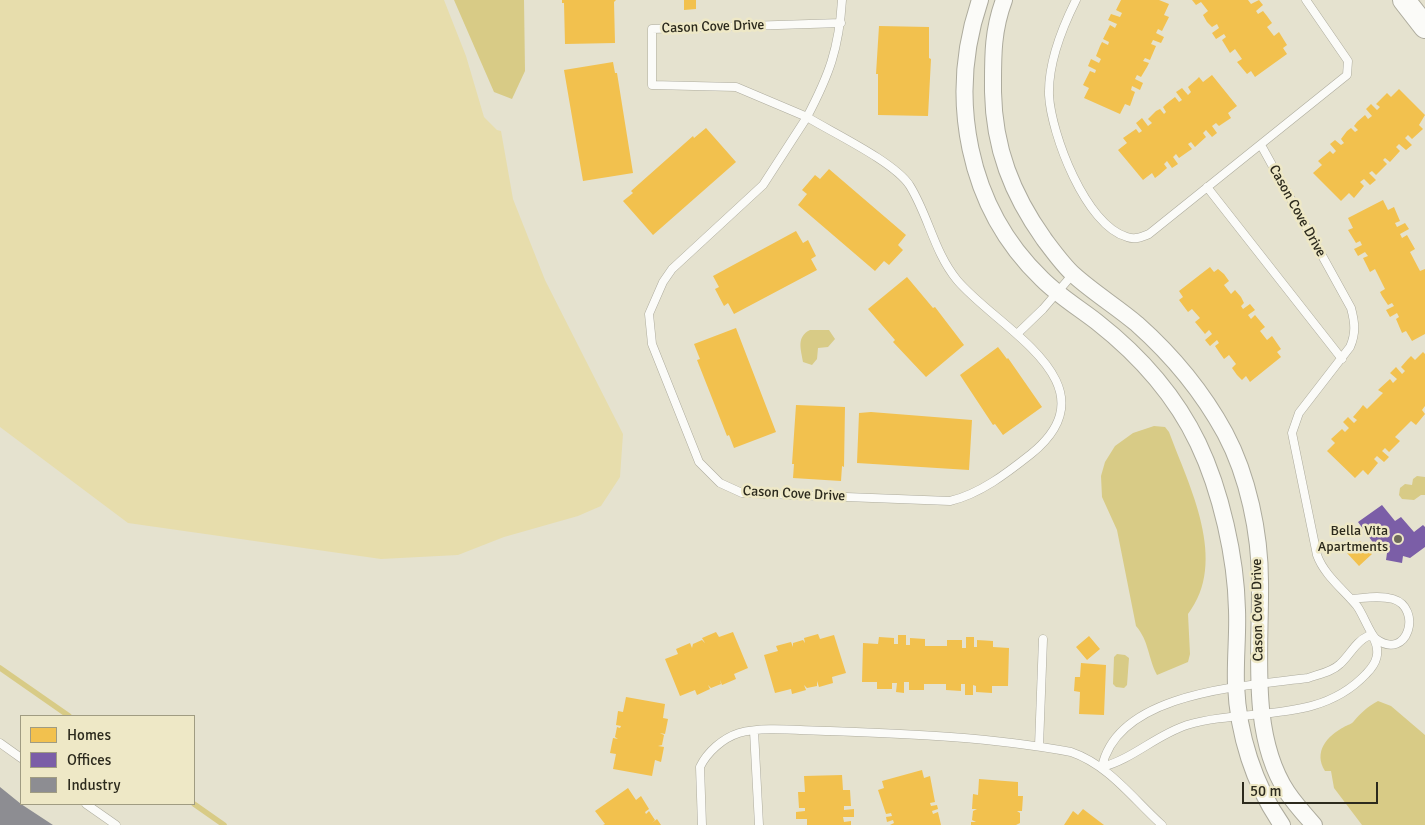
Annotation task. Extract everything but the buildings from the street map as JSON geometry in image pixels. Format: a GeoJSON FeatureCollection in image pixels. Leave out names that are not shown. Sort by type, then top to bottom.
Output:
{"type":"FeatureCollection","features":[{"type":"Feature","properties":{"kind":"main road"},"geometry":{"type":"LineString","coordinates":[[1404,0],[1425,27]]}},
{"type":"Feature","properties":{"kind":"street","name":"Cason Cove Drive"},"geometry":{"type":"LineString","coordinates":[[980,0],[968,43],[964,77],[964,112],[974,167],[996,220],[1017,252],[1058,293],[1099,323],[1139,358],[1178,407],[1198,444],[1225,523],[1237,610],[1236,687],[1240,717],[1248,753],[1254,769],[1282,825]]}},
{"type":"Feature","properties":{"kind":"street","name":"Cason Cove Drive"},"geometry":{"type":"LineString","coordinates":[[1004,0],[994,27],[994,121],[1000,150],[1018,200],[1051,248],[1073,274],[1158,344],[1192,380],[1226,435],[1241,472],[1255,527],[1260,580],[1258,656],[1265,735],[1286,791],[1314,825]]}},
{"type":"Feature","properties":{"kind":"lane","name":"Cason Cove Drive"},"geometry":{"type":"LineString","coordinates":[[840,24],[652,29],[652,85],[736,87],[807,118],[877,159],[904,179],[916,198],[946,267],[969,292],[1017,334],[1045,362],[1056,378],[1061,392],[1063,407],[1053,430],[1038,448],[975,493],[950,501],[742,493],[730,489],[709,474],[699,462],[652,344],[649,314],[662,282],[672,269],[763,185],[807,118],[832,64],[840,24],[842,0]]}},
{"type":"Feature","properties":{"kind":"lane"},"geometry":{"type":"LineString","coordinates":[[1076,0],[1058,45],[1052,66],[1049,94],[1052,119],[1060,148],[1071,174],[1085,196],[1112,229],[1126,237],[1137,238],[1149,234],[1342,79],[1349,70],[1348,61],[1306,0]]}},
{"type":"Feature","properties":{"kind":"lane","name":"Cason Cove Drive"},"geometry":{"type":"LineString","coordinates":[[1102,767],[1118,763],[1158,737],[1188,725],[1263,715],[1322,704],[1350,689],[1375,663],[1378,646],[1366,620],[1322,566],[1316,555],[1292,433],[1299,413],[1342,359],[1355,336],[1355,323],[1351,308],[1261,145]]}},
{"type":"Feature","properties":{"kind":"lane"},"geometry":{"type":"LineString","coordinates":[[1207,187],[1342,359]]}},
{"type":"Feature","properties":{"kind":"lane"},"geometry":{"type":"LineString","coordinates":[[1017,334],[1058,293],[1073,274]]}},
{"type":"Feature","properties":{"kind":"lane"},"geometry":{"type":"LineString","coordinates":[[1102,767],[1105,752],[1113,740],[1146,715],[1177,699],[1198,693],[1308,678],[1329,671],[1339,665],[1360,640],[1368,636],[1374,637],[1385,644],[1395,644],[1405,638],[1410,626],[1408,612],[1395,600],[1380,596],[1351,600]]}},
{"type":"Feature","properties":{"kind":"lane"},"geometry":{"type":"LineString","coordinates":[[1040,746],[1043,639]]}},
{"type":"Feature","properties":{"kind":"lane"},"geometry":{"type":"LineString","coordinates":[[754,731],[759,825]]}},
{"type":"Feature","properties":{"kind":"lane"},"geometry":{"type":"LineString","coordinates":[[702,825],[699,773],[703,761],[728,737],[754,731],[959,736],[1040,746],[1071,752],[1087,757],[1102,767],[1162,825]]}},
{"type":"Feature","properties":{"kind":"lane"},"geometry":{"type":"LineString","coordinates":[[0,743],[20,757]]}},
{"type":"Feature","properties":{"kind":"lane"},"geometry":{"type":"LineString","coordinates":[[87,805],[116,825]]}},
{"type":"Feature","properties":{"kind":"shaded area"},"geometry":{"type":"Polygon","coordinates":[[[0,0],[444,0],[466,56],[484,117],[497,130],[501,131],[513,199],[545,280],[623,434],[620,477],[601,506],[578,516],[504,537],[458,555],[381,559],[128,523],[0,427],[0,0]]]}},
{"type":"Feature","properties":{"kind":"shaded area"},"geometry":{"type":"Polygon","coordinates":[[[454,0],[524,0],[525,71],[512,99],[494,92],[454,0]]]}},
{"type":"Feature","properties":{"kind":"shaded area"},"geometry":{"type":"Polygon","coordinates":[[[810,330],[829,330],[835,339],[828,347],[818,348],[817,359],[812,365],[803,362],[800,344],[803,336],[810,330]]]}},
{"type":"Feature","properties":{"kind":"shaded area"},"geometry":{"type":"Polygon","coordinates":[[[1154,426],[1165,427],[1169,432],[1195,499],[1205,547],[1205,571],[1200,593],[1188,614],[1190,654],[1188,662],[1157,675],[1144,638],[1136,626],[1117,530],[1102,497],[1101,476],[1105,462],[1115,446],[1133,433],[1154,426]]]}},
{"type":"Feature","properties":{"kind":"shaded area"},"geometry":{"type":"Polygon","coordinates":[[[1417,476],[1425,477],[1425,495],[1421,495],[1414,500],[1402,499],[1399,495],[1400,488],[1405,484],[1412,485],[1413,479],[1417,476]]]}},
{"type":"Feature","properties":{"kind":"shaded area"},"geometry":{"type":"Polygon","coordinates":[[[1117,654],[1125,655],[1129,658],[1127,685],[1124,688],[1116,687],[1113,684],[1114,657],[1117,654]]]}},
{"type":"Feature","properties":{"kind":"shaded area"},"geometry":{"type":"Polygon","coordinates":[[[1378,701],[1391,706],[1425,735],[1425,825],[1362,825],[1334,788],[1331,771],[1325,771],[1322,764],[1321,751],[1327,740],[1352,723],[1364,710],[1378,701]]]}},
{"type":"Feature","properties":{"kind":"waterway"},"geometry":{"type":"LineString","coordinates":[[0,668],[68,715]]}},
{"type":"Feature","properties":{"kind":"waterway"},"geometry":{"type":"LineString","coordinates":[[195,805],[224,825]]}},
{"type":"Feature","properties":{"kind":"place","name":"Bella Vita Apartments"},"geometry":{"type":"Point","coordinates":[1398,539]}}]}
